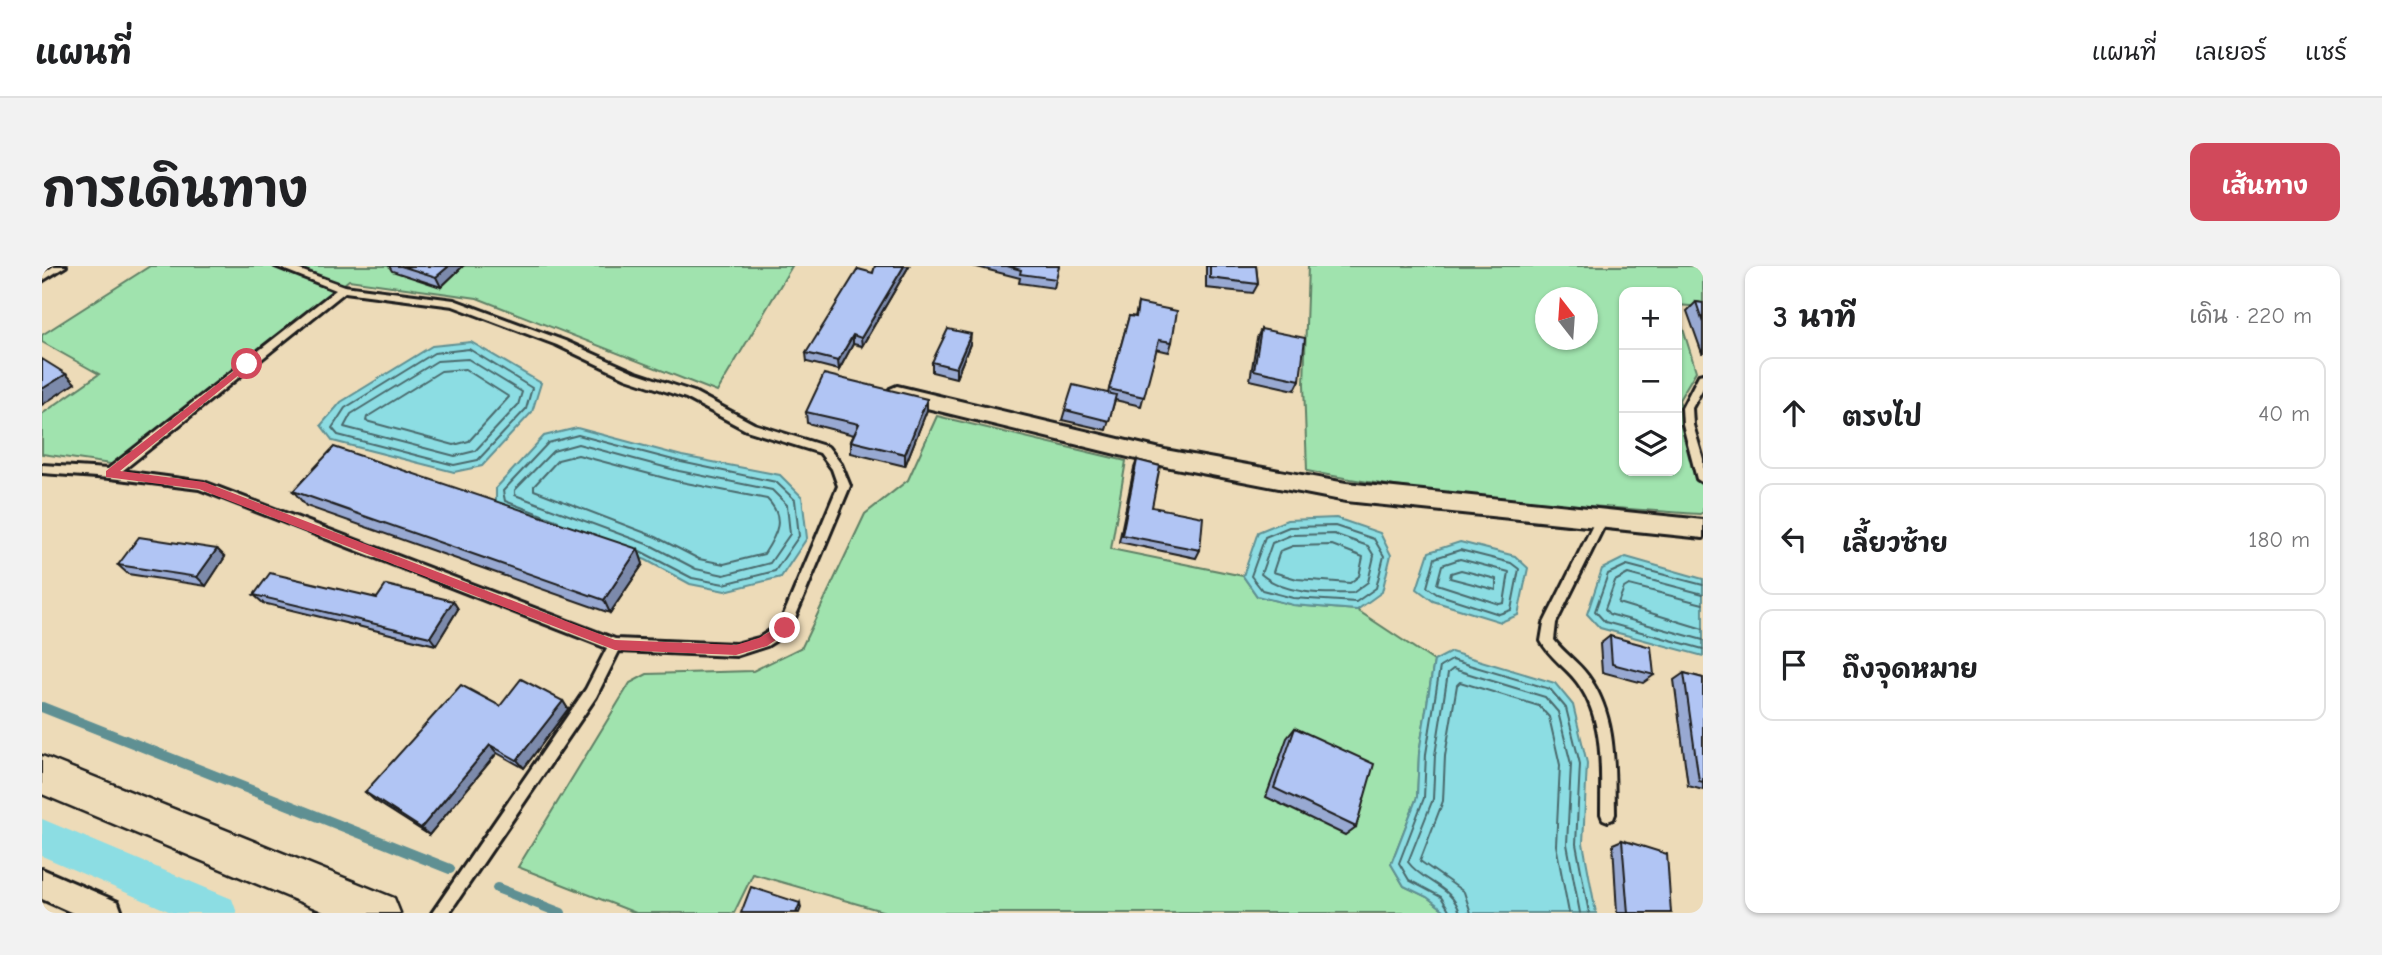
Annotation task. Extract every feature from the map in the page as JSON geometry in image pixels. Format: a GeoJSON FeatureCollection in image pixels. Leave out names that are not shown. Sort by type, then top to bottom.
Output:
{"type":"FeatureCollection","features":[{"type":"Feature","properties":{"kind":"main road"},"geometry":{"type":"LineString","coordinates":[[42,775],[379,913]]}},
{"type":"Feature","properties":{"kind":"street"},"geometry":{"type":"LineString","coordinates":[[879,389],[1165,458],[1346,492],[1601,520],[1703,528]]}},
{"type":"Feature","properties":{"kind":"street"},"geometry":{"type":"LineString","coordinates":[[42,884],[107,913]]}},
{"type":"Feature","properties":{"kind":"lane"},"geometry":{"type":"LineString","coordinates":[[42,278],[61,266]]}},
{"type":"Feature","properties":{"kind":"lane"},"geometry":{"type":"LineString","coordinates":[[42,469],[200,485],[615,645],[736,650],[763,642],[785,628],[844,486],[838,467],[824,450],[750,427],[690,395],[630,375],[561,343],[454,303],[343,289],[279,266]]}},
{"type":"Feature","properties":{"kind":"lane"},"geometry":{"type":"LineString","coordinates":[[110,474],[343,289]]}},
{"type":"Feature","properties":{"kind":"lane"},"geometry":{"type":"LineString","coordinates":[[1703,378],[1687,408],[1688,425],[1703,479]]}},
{"type":"Feature","properties":{"kind":"lane"},"geometry":{"type":"LineString","coordinates":[[1601,520],[1550,623],[1548,641],[1582,678],[1596,703],[1605,730],[1608,814]]}},
{"type":"Feature","properties":{"kind":"lane"},"geometry":{"type":"LineString","coordinates":[[440,913],[591,693],[615,645]]}},
{"type":"Feature","properties":{"kind":"green space"},"geometry":{"type":"Polygon","coordinates":[[[150,266],[792,266],[717,392],[477,298],[349,280],[117,465],[42,454],[42,414],[99,374],[42,342],[42,335],[150,266]]]}},
{"type":"Feature","properties":{"kind":"green space"},"geometry":{"type":"Polygon","coordinates":[[[1308,266],[1703,266],[1703,307],[1682,305],[1682,287],[1619,287],[1619,476],[1682,476],[1682,410],[1703,481],[1703,512],[1700,514],[1503,499],[1404,487],[1307,471],[1304,384],[1308,266]]]}},
{"type":"Feature","properties":{"kind":"green space"},"geometry":{"type":"Polygon","coordinates":[[[1682,325],[1696,371],[1682,395],[1682,325]]]}},
{"type":"Feature","properties":{"kind":"green space"},"geometry":{"type":"Polygon","coordinates":[[[937,416],[1126,461],[1111,549],[1243,576],[1257,596],[1293,605],[1357,610],[1434,661],[1419,753],[1417,797],[1391,864],[1404,886],[1427,897],[1448,913],[889,913],[753,874],[734,913],[636,913],[518,867],[630,683],[647,674],[753,671],[802,647],[865,514],[908,480],[937,416]]]}},
{"type":"Feature","properties":{"kind":"water"},"geometry":{"type":"Polygon","coordinates":[[[471,342],[541,383],[532,412],[482,466],[454,472],[333,441],[321,425],[341,402],[432,346],[471,342]]]}},
{"type":"Feature","properties":{"kind":"water"},"geometry":{"type":"Polygon","coordinates":[[[577,428],[682,456],[780,475],[802,497],[807,538],[781,577],[725,591],[690,584],[646,560],[496,505],[496,488],[544,436],[577,428]]]}},
{"type":"Feature","properties":{"kind":"water"},"geometry":{"type":"Polygon","coordinates":[[[1336,518],[1380,533],[1391,555],[1382,592],[1357,610],[1293,605],[1257,596],[1243,576],[1258,532],[1287,520],[1336,518]]]}},
{"type":"Feature","properties":{"kind":"water"},"geometry":{"type":"Polygon","coordinates":[[[1460,542],[1515,556],[1528,568],[1518,615],[1501,622],[1433,601],[1417,589],[1429,552],[1460,542]]]}},
{"type":"Feature","properties":{"kind":"water"},"geometry":{"type":"Polygon","coordinates":[[[1626,557],[1703,579],[1703,656],[1600,628],[1587,614],[1602,569],[1626,557]]]}},
{"type":"Feature","properties":{"kind":"water"},"geometry":{"type":"Polygon","coordinates":[[[1451,652],[1555,683],[1573,705],[1587,763],[1583,843],[1596,913],[1448,913],[1427,897],[1404,886],[1391,864],[1417,797],[1419,753],[1434,661],[1451,652]]]}},
{"type":"Feature","properties":{"kind":"building"},"geometry":{"type":"Polygon","coordinates":[[[401,266],[449,266],[436,277],[401,266]]]}},
{"type":"Feature","properties":{"kind":"building"},"geometry":{"type":"Polygon","coordinates":[[[875,266],[904,266],[861,338],[853,335],[838,361],[806,353],[858,269],[873,273],[875,266]]]}},
{"type":"Feature","properties":{"kind":"building"},"geometry":{"type":"Polygon","coordinates":[[[1007,266],[1059,266],[1056,279],[1020,274],[1021,270],[1007,266]]]}},
{"type":"Feature","properties":{"kind":"building"},"geometry":{"type":"Polygon","coordinates":[[[1210,266],[1256,266],[1258,284],[1210,278],[1210,266]]]}},
{"type":"Feature","properties":{"kind":"building"},"geometry":{"type":"Polygon","coordinates":[[[1696,302],[1703,303],[1703,323],[1696,302]]]}},
{"type":"Feature","properties":{"kind":"building"},"geometry":{"type":"Polygon","coordinates":[[[1138,303],[1177,311],[1172,342],[1159,340],[1144,397],[1109,389],[1129,316],[1136,317],[1138,303]]]}},
{"type":"Feature","properties":{"kind":"building"},"geometry":{"type":"Polygon","coordinates":[[[948,329],[971,334],[956,368],[932,362],[948,329]]]}},
{"type":"Feature","properties":{"kind":"building"},"geometry":{"type":"Polygon","coordinates":[[[1261,329],[1305,338],[1300,380],[1254,370],[1261,329]]]}},
{"type":"Feature","properties":{"kind":"building"},"geometry":{"type":"Polygon","coordinates":[[[42,359],[66,374],[42,389],[42,359]]]}},
{"type":"Feature","properties":{"kind":"building"},"geometry":{"type":"Polygon","coordinates":[[[824,374],[927,399],[905,454],[851,441],[859,424],[806,412],[824,374]]]}},
{"type":"Feature","properties":{"kind":"building"},"geometry":{"type":"Polygon","coordinates":[[[1073,385],[1116,395],[1109,421],[1065,410],[1073,385]]]}},
{"type":"Feature","properties":{"kind":"building"},"geometry":{"type":"Polygon","coordinates":[[[334,447],[638,549],[604,600],[293,491],[334,447]]]}},
{"type":"Feature","properties":{"kind":"building"},"geometry":{"type":"Polygon","coordinates":[[[1137,460],[1160,466],[1152,507],[1203,517],[1200,550],[1122,535],[1137,460]]]}},
{"type":"Feature","properties":{"kind":"building"},"geometry":{"type":"Polygon","coordinates":[[[139,537],[217,549],[197,577],[118,565],[139,537]]]}},
{"type":"Feature","properties":{"kind":"building"},"geometry":{"type":"Polygon","coordinates":[[[270,573],[377,598],[386,585],[453,601],[430,637],[254,595],[270,573]]]}},
{"type":"Feature","properties":{"kind":"building"},"geometry":{"type":"Polygon","coordinates":[[[1610,636],[1651,647],[1654,675],[1612,664],[1610,636]]]}},
{"type":"Feature","properties":{"kind":"building"},"geometry":{"type":"Polygon","coordinates":[[[1684,673],[1703,678],[1703,782],[1699,781],[1684,673]]]}},
{"type":"Feature","properties":{"kind":"building"},"geometry":{"type":"Polygon","coordinates":[[[521,679],[563,701],[517,760],[490,745],[421,828],[365,792],[461,685],[500,706],[521,679]]]}},
{"type":"Feature","properties":{"kind":"building"},"geometry":{"type":"Polygon","coordinates":[[[1295,728],[1374,764],[1356,827],[1274,788],[1295,728]]]}},
{"type":"Feature","properties":{"kind":"building"},"geometry":{"type":"Polygon","coordinates":[[[1622,840],[1667,854],[1671,913],[1628,913],[1622,840]]]}},
{"type":"Feature","properties":{"kind":"building"},"geometry":{"type":"Polygon","coordinates":[[[751,887],[800,903],[796,913],[741,913],[751,887]]]}},
{"type":"Feature","properties":{"kind":"waterway"},"geometry":{"type":"LineString","coordinates":[[42,707],[450,869]]}},
{"type":"Feature","properties":{"kind":"waterway"},"geometry":{"type":"LineString","coordinates":[[42,837],[218,913]]}},
{"type":"Feature","properties":{"kind":"waterway"},"geometry":{"type":"LineString","coordinates":[[497,888],[561,913]]}},
{"type":"Feature","properties":{"kind":"route"},"geometry":{"type":"LineString","coordinates":[[247,364],[110,474],[200,485],[615,645],[736,650],[763,642],[785,628]]}}]}
